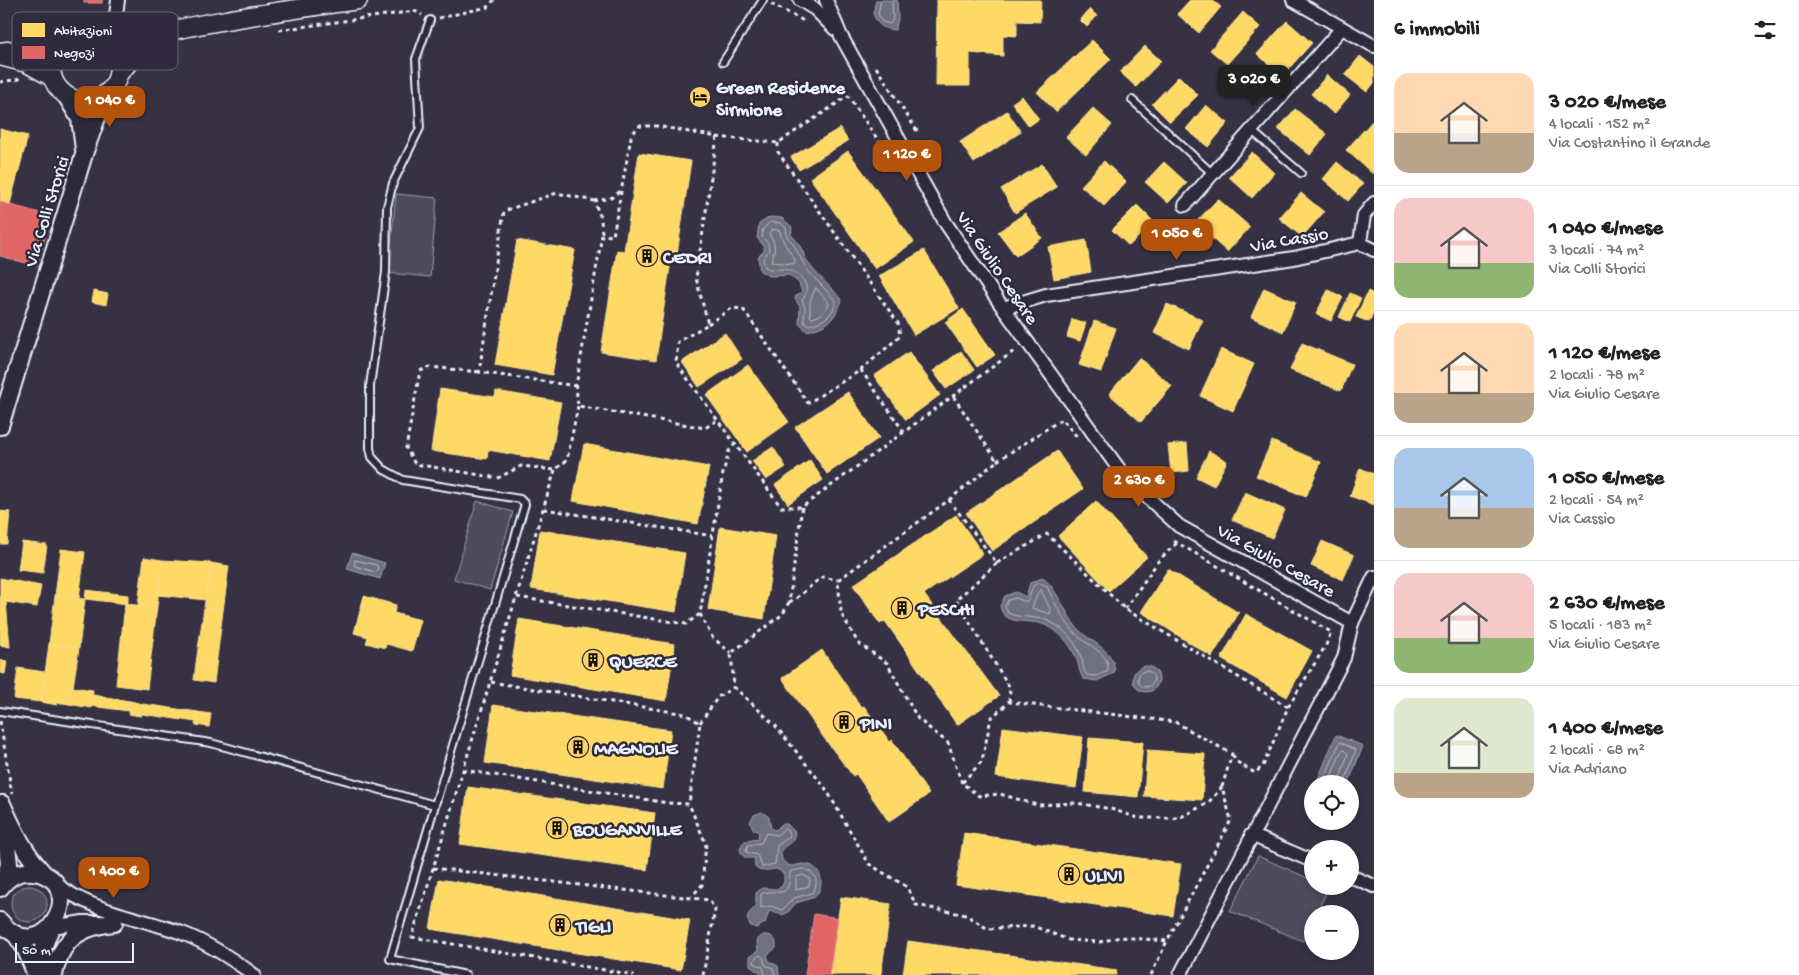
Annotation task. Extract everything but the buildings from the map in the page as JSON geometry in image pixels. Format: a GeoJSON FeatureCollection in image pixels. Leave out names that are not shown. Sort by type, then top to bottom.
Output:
{"type":"FeatureCollection","features":[{"type":"Feature","properties":{"kind":"main road"},"geometry":{"type":"LineString","coordinates":[[178,28],[241,16],[358,0]]}},
{"type":"Feature","properties":{"kind":"main road"},"geometry":{"type":"LineString","coordinates":[[40,70],[52,77],[65,94],[80,101],[89,101],[105,94],[116,82],[118,70]]}},
{"type":"Feature","properties":{"kind":"main road"},"geometry":{"type":"LineString","coordinates":[[52,70],[52,77]]}},
{"type":"Feature","properties":{"kind":"main road"},"geometry":{"type":"LineString","coordinates":[[118,74],[122,70]]}},
{"type":"Feature","properties":{"kind":"street","name":"Via Giulio Cesare"},"geometry":{"type":"LineString","coordinates":[[800,0],[815,9],[841,36]]}},
{"type":"Feature","properties":{"kind":"street","name":"Via Giulio Cesare"},"geometry":{"type":"LineString","coordinates":[[826,0],[841,36],[945,222],[1003,308],[1124,476],[1179,526],[1352,623]]}},
{"type":"Feature","properties":{"kind":"street"},"geometry":{"type":"LineString","coordinates":[[1293,0],[1374,46]]}},
{"type":"Feature","properties":{"kind":"street"},"geometry":{"type":"LineString","coordinates":[[1185,205],[1342,28]]}},
{"type":"Feature","properties":{"kind":"street","name":"Via Colli Storici"},"geometry":{"type":"LineString","coordinates":[[65,94],[80,119],[85,151]]}},
{"type":"Feature","properties":{"kind":"street","name":"Via Colli Storici"},"geometry":{"type":"LineString","coordinates":[[0,426],[85,151],[105,94]]}},
{"type":"Feature","properties":{"kind":"street"},"geometry":{"type":"LineString","coordinates":[[1374,203],[1364,215],[1360,244],[1374,250]]}},
{"type":"Feature","properties":{"kind":"street","name":"Via Cassio"},"geometry":{"type":"LineString","coordinates":[[1003,308],[1046,295],[1294,258],[1360,244]]}},
{"type":"Feature","properties":{"kind":"street"},"geometry":{"type":"LineString","coordinates":[[1180,975],[1344,658],[1352,623],[1374,577]]}},
{"type":"Feature","properties":{"kind":"street"},"geometry":{"type":"LineString","coordinates":[[5,798],[18,841],[30,859],[59,892],[61,910],[43,948],[43,975]]}},
{"type":"Feature","properties":{"kind":"street"},"geometry":{"type":"LineString","coordinates":[[2,885],[9,864],[5,798]]}},
{"type":"Feature","properties":{"kind":"street"},"geometry":{"type":"LineString","coordinates":[[1251,835],[1304,858]]}},
{"type":"Feature","properties":{"kind":"street"},"geometry":{"type":"LineString","coordinates":[[2,885],[13,875],[35,872],[69,894],[102,910],[165,928],[204,942],[254,975]]}},
{"type":"Feature","properties":{"kind":"street"},"geometry":{"type":"LineString","coordinates":[[1359,880],[1374,886]]}},
{"type":"Feature","properties":{"kind":"street"},"geometry":{"type":"LineString","coordinates":[[5,927],[34,937],[51,928],[83,922],[165,928]]}},
{"type":"Feature","properties":{"kind":"street"},"geometry":{"type":"LineString","coordinates":[[54,975],[59,956],[71,938],[89,928],[114,923]]}},
{"type":"Feature","properties":{"kind":"street"},"geometry":{"type":"LineString","coordinates":[[5,927],[26,950],[36,975]]}},
{"type":"Feature","properties":{"kind":"lane"},"geometry":{"type":"LineString","coordinates":[[723,62],[763,0]]}},
{"type":"Feature","properties":{"kind":"lane"},"geometry":{"type":"LineString","coordinates":[[430,20],[416,60],[420,128],[391,188],[387,207],[386,272],[370,386],[370,448],[372,457],[383,469],[403,480],[520,499],[525,504],[390,959],[466,975]]}},
{"type":"Feature","properties":{"kind":"lane"},"geometry":{"type":"LineString","coordinates":[[1132,100],[1213,174]]}},
{"type":"Feature","properties":{"kind":"lane"},"geometry":{"type":"LineString","coordinates":[[1252,130],[1301,173]]}},
{"type":"Feature","properties":{"kind":"lane"},"geometry":{"type":"LineString","coordinates":[[0,711],[212,743],[435,806]]}},
{"type":"Feature","properties":{"kind":"path"},"geometry":{"type":"LineString","coordinates":[[270,31],[415,11],[430,20],[488,7],[494,0]]}},
{"type":"Feature","properties":{"kind":"path"},"geometry":{"type":"LineString","coordinates":[[0,82],[22,79]]}},
{"type":"Feature","properties":{"kind":"path"},"geometry":{"type":"LineString","coordinates":[[602,235],[612,236],[631,137],[638,126],[657,126],[717,137],[778,143],[848,96],[898,170]]}},
{"type":"Feature","properties":{"kind":"path"},"geometry":{"type":"LineString","coordinates":[[708,324],[696,278],[717,137]]}},
{"type":"Feature","properties":{"kind":"path"},"geometry":{"type":"LineString","coordinates":[[778,143],[778,152],[898,323],[900,336],[861,370],[808,403],[743,309],[732,308],[678,342],[676,363],[716,421],[781,507],[802,507],[1014,351],[1016,343]]}},
{"type":"Feature","properties":{"kind":"path"},"geometry":{"type":"LineString","coordinates":[[479,372],[504,211],[557,193],[594,202],[611,198],[621,191]]}},
{"type":"Feature","properties":{"kind":"path"},"geometry":{"type":"LineString","coordinates":[[594,202],[601,218],[602,235],[576,386],[578,406],[567,460],[555,470],[412,938],[634,975]]}},
{"type":"Feature","properties":{"kind":"path"},"geometry":{"type":"LineString","coordinates":[[555,470],[521,466],[498,478],[415,464],[406,448],[420,371],[430,367],[576,386]]}},
{"type":"Feature","properties":{"kind":"path"},"geometry":{"type":"LineString","coordinates":[[861,370],[904,432]]}},
{"type":"Feature","properties":{"kind":"path"},"geometry":{"type":"LineString","coordinates":[[789,602],[798,598],[811,584],[823,577],[838,580],[949,500],[997,461],[954,396]]}},
{"type":"Feature","properties":{"kind":"path"},"geometry":{"type":"LineString","coordinates":[[578,406],[705,428],[716,421]]}},
{"type":"Feature","properties":{"kind":"path"},"geometry":{"type":"LineString","coordinates":[[734,445],[729,451],[723,473],[700,614],[712,637],[731,653],[734,687],[774,725],[826,789],[869,864],[907,887],[916,905],[966,915],[988,929],[1033,926],[1069,940],[1100,942],[1120,937],[1167,941]]}},
{"type":"Feature","properties":{"kind":"path"},"geometry":{"type":"LineString","coordinates":[[949,500],[997,563]]}},
{"type":"Feature","properties":{"kind":"path"},"geometry":{"type":"LineString","coordinates":[[731,653],[784,614],[789,602],[802,507]]}},
{"type":"Feature","properties":{"kind":"path"},"geometry":{"type":"LineString","coordinates":[[544,509],[713,536]]}},
{"type":"Feature","properties":{"kind":"path"},"geometry":{"type":"LineString","coordinates":[[962,783],[982,761],[991,718],[1009,702],[1010,688],[956,600],[997,563],[1047,534],[1125,609],[1288,707],[1263,766],[1255,773],[1237,762],[1232,754],[1175,722],[1009,702]]}},
{"type":"Feature","properties":{"kind":"path"},"geometry":{"type":"LineString","coordinates":[[1125,609],[1160,560],[1177,543]]}},
{"type":"Feature","properties":{"kind":"path"},"geometry":{"type":"LineString","coordinates":[[838,580],[841,613],[858,643],[887,664],[918,719],[948,743],[962,783],[979,796],[1000,794],[1037,806],[1076,803],[1111,809],[1138,818],[1179,818],[1208,803],[1222,787],[1232,754]]}},
{"type":"Feature","properties":{"kind":"path"},"geometry":{"type":"LineString","coordinates":[[517,597],[686,624],[700,614]]}},
{"type":"Feature","properties":{"kind":"path"},"geometry":{"type":"LineString","coordinates":[[491,682],[685,714],[700,723]]}},
{"type":"Feature","properties":{"kind":"path"},"geometry":{"type":"LineString","coordinates":[[691,897],[702,885],[706,844],[689,804],[700,723],[718,697],[734,687]]}},
{"type":"Feature","properties":{"kind":"path"},"geometry":{"type":"LineString","coordinates":[[0,721],[5,798]]}},
{"type":"Feature","properties":{"kind":"path"},"geometry":{"type":"LineString","coordinates":[[463,770],[689,804]]}},
{"type":"Feature","properties":{"kind":"path"},"geometry":{"type":"LineString","coordinates":[[1151,975],[1231,820],[1222,787]]}},
{"type":"Feature","properties":{"kind":"path"},"geometry":{"type":"LineString","coordinates":[[433,868],[709,900],[715,910],[703,975]]}},
{"type":"Feature","properties":{"kind":"shaded area"},"geometry":{"type":"Polygon","coordinates":[[[396,194],[437,198],[430,277],[388,273],[396,194]]]}},
{"type":"Feature","properties":{"kind":"shaded area"},"geometry":{"type":"Polygon","coordinates":[[[477,501],[513,512],[490,590],[454,579],[477,501]]]}},
{"type":"Feature","properties":{"kind":"shaded area"},"geometry":{"type":"Polygon","coordinates":[[[1258,856],[1304,876],[1304,895],[1325,895],[1320,905],[1304,905],[1303,941],[1230,911],[1258,856]]]}},
{"type":"Feature","properties":{"kind":"shaded area"},"geometry":{"type":"Polygon","coordinates":[[[29,886],[36,887],[42,891],[46,897],[46,911],[42,917],[36,921],[29,922],[22,921],[16,917],[12,911],[11,904],[12,897],[16,891],[22,887],[29,886]]]}},
{"type":"Feature","properties":{"kind":"water"},"geometry":{"type":"Polygon","coordinates":[[[876,0],[897,0],[898,19],[895,30],[884,28],[877,21],[873,14],[876,0]]]}},
{"type":"Feature","properties":{"kind":"water"},"geometry":{"type":"Polygon","coordinates":[[[770,217],[782,218],[792,227],[791,235],[798,242],[809,264],[842,301],[833,318],[825,325],[807,331],[799,324],[800,307],[795,299],[802,292],[799,283],[789,275],[770,276],[760,271],[758,257],[764,251],[764,246],[757,238],[759,224],[770,217]]]}},
{"type":"Feature","properties":{"kind":"water"},"geometry":{"type":"Polygon","coordinates":[[[352,553],[385,563],[380,579],[347,569],[352,553]]]}},
{"type":"Feature","properties":{"kind":"water"},"geometry":{"type":"Polygon","coordinates":[[[1042,578],[1056,593],[1077,628],[1102,648],[1112,659],[1114,673],[1097,681],[1084,679],[1074,653],[1060,634],[1045,625],[1018,621],[1006,617],[1002,613],[1000,606],[1005,596],[1016,592],[1026,597],[1030,583],[1042,578]]]}},
{"type":"Feature","properties":{"kind":"water"},"geometry":{"type":"Polygon","coordinates":[[[1146,666],[1155,670],[1159,679],[1155,688],[1146,692],[1137,688],[1133,679],[1137,670],[1146,666]]]}},
{"type":"Feature","properties":{"kind":"water"},"geometry":{"type":"Polygon","coordinates":[[[1336,735],[1363,746],[1352,775],[1320,775],[1336,735]]]}},
{"type":"Feature","properties":{"kind":"water"},"geometry":{"type":"Polygon","coordinates":[[[762,812],[769,817],[771,829],[776,830],[782,824],[787,824],[795,832],[793,840],[782,849],[781,857],[784,862],[791,866],[803,864],[814,867],[818,871],[821,881],[815,897],[796,903],[783,915],[769,911],[765,923],[756,928],[751,926],[747,917],[756,906],[756,893],[762,888],[776,889],[781,887],[784,882],[784,874],[777,869],[758,870],[755,858],[746,858],[741,852],[741,845],[745,841],[758,839],[759,832],[754,830],[750,822],[754,815],[762,812]]]}},
{"type":"Feature","properties":{"kind":"water"},"geometry":{"type":"Polygon","coordinates":[[[763,935],[771,936],[776,942],[776,948],[767,955],[769,961],[778,966],[779,975],[760,975],[760,971],[755,970],[750,965],[750,956],[758,951],[757,940],[763,935]]]}},
{"type":"Feature","properties":{"kind":"place","name":"Green Residence Sirmione"},"geometry":{"type":"Point","coordinates":[700,97]}},
{"type":"Feature","properties":{"kind":"place","name":"CEDRI"},"geometry":{"type":"Point","coordinates":[647,256]}},
{"type":"Feature","properties":{"kind":"place","name":"PESCHI"},"geometry":{"type":"Point","coordinates":[902,608]}},
{"type":"Feature","properties":{"kind":"place","name":"QUERCE"},"geometry":{"type":"Point","coordinates":[593,660]}},
{"type":"Feature","properties":{"kind":"place","name":"PINI"},"geometry":{"type":"Point","coordinates":[844,722]}},
{"type":"Feature","properties":{"kind":"place","name":"MAGNOLIE"},"geometry":{"type":"Point","coordinates":[578,747]}},
{"type":"Feature","properties":{"kind":"place","name":"BOUGANVILLE"},"geometry":{"type":"Point","coordinates":[557,828]}},
{"type":"Feature","properties":{"kind":"place","name":"ULIVI"},"geometry":{"type":"Point","coordinates":[1069,874]}},
{"type":"Feature","properties":{"kind":"place","name":"TIGLI"},"geometry":{"type":"Point","coordinates":[560,925]}}]}
